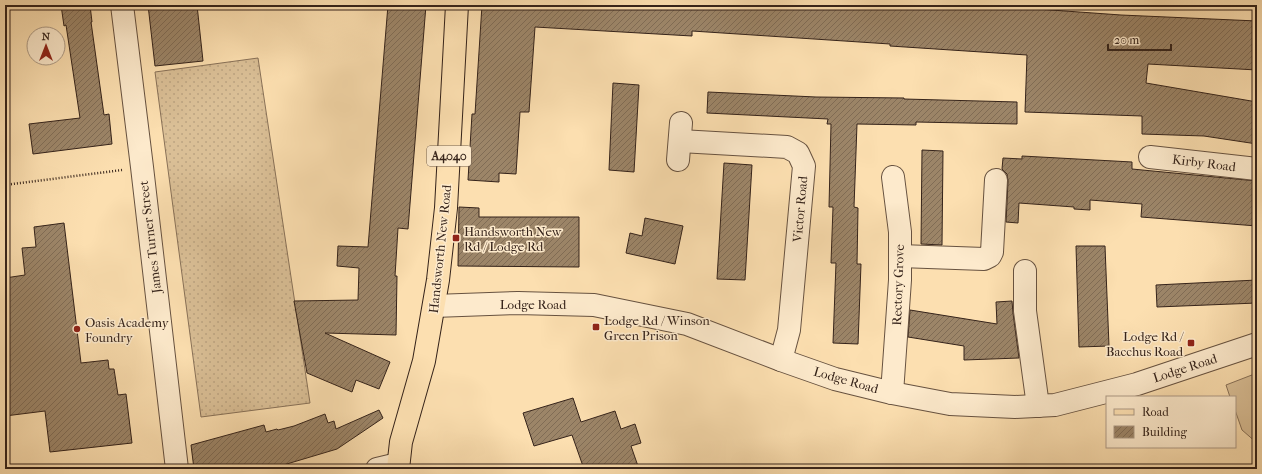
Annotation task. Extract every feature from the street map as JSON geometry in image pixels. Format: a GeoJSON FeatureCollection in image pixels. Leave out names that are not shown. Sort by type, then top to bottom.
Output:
{"type":"FeatureCollection","features":[{"type":"Feature","properties":{"kind":"main road","name":"Handsworth New Road"},"geometry":{"type":"LineString","coordinates":[[398,466],[401,442],[424,361],[434,306],[446,208],[457,5]]}},
{"type":"Feature","properties":{"kind":"street","name":"James Turner Street"},"geometry":{"type":"LineString","coordinates":[[122,5],[177,469]]}},
{"type":"Feature","properties":{"kind":"street","name":"Victor Road"},"geometry":{"type":"LineString","coordinates":[[679,141],[787,148],[798,153],[804,166],[789,330],[780,360]]}},
{"type":"Feature","properties":{"kind":"street","name":"Kirby Road"},"geometry":{"type":"LineString","coordinates":[[1150,157],[1257,169]]}},
{"type":"Feature","properties":{"kind":"street","name":"Rectory Grove"},"geometry":{"type":"LineString","coordinates":[[892,393],[900,280],[900,232],[894,177]]}},
{"type":"Feature","properties":{"kind":"street"},"geometry":{"type":"LineString","coordinates":[[900,256],[984,259],[990,256],[992,252],[996,180]]}},
{"type":"Feature","properties":{"kind":"street"},"geometry":{"type":"LineString","coordinates":[[1025,271],[1025,311],[1038,406]]}},
{"type":"Feature","properties":{"kind":"street","name":"Lodge Road"},"geometry":{"type":"LineString","coordinates":[[434,306],[518,303],[594,305],[687,324],[780,360],[835,379],[892,393],[950,404],[1015,407],[1055,405],[1137,384],[1257,344]]}},
{"type":"Feature","properties":{"kind":"street"},"geometry":{"type":"LineString","coordinates":[[377,469],[398,466]]}},
{"type":"Feature","properties":{"kind":"path"},"geometry":{"type":"LineString","coordinates":[[5,185],[142,167]]}},
{"type":"Feature","properties":{"kind":"shaded area"},"geometry":{"type":"Polygon","coordinates":[[[258,58],[310,403],[201,417],[155,72],[258,58]]]}},
{"type":"Feature","properties":{"kind":"shaded area"},"geometry":{"type":"Polygon","coordinates":[[[1257,373],[1257,443],[1242,430],[1236,413],[1236,396],[1230,396],[1226,385],[1257,373]]]}},
{"type":"Feature","properties":{"kind":"building"},"geometry":{"type":"Polygon","coordinates":[[[61,5],[90,5],[104,115],[109,114],[112,144],[33,154],[29,124],[80,118],[66,25],[64,26],[61,5]]]}},
{"type":"Feature","properties":{"kind":"building"},"geometry":{"type":"Polygon","coordinates":[[[148,5],[197,5],[203,61],[155,66],[148,5]]]}},
{"type":"Feature","properties":{"kind":"building"},"geometry":{"type":"Polygon","coordinates":[[[388,5],[426,5],[408,229],[398,228],[395,276],[397,276],[396,335],[325,333],[390,362],[379,389],[356,380],[352,392],[307,373],[294,301],[358,300],[359,268],[337,266],[338,246],[368,247],[388,5]]]}},
{"type":"Feature","properties":{"kind":"building"},"geometry":{"type":"Polygon","coordinates":[[[482,5],[981,5],[1121,15],[1257,21],[1257,70],[1148,64],[1146,83],[1257,102],[1257,144],[1204,136],[1142,134],[1142,116],[1025,112],[1027,55],[692,31],[692,36],[535,27],[529,112],[520,112],[516,174],[499,173],[499,182],[468,180],[472,114],[475,114],[482,5]]]}},
{"type":"Feature","properties":{"kind":"building"},"geometry":{"type":"Polygon","coordinates":[[[613,83],[639,85],[634,172],[609,170],[613,83]]]}},
{"type":"Feature","properties":{"kind":"building"},"geometry":{"type":"Polygon","coordinates":[[[708,92],[816,97],[1017,102],[1017,124],[916,122],[916,125],[857,124],[854,207],[858,208],[857,264],[861,264],[858,344],[833,343],[836,263],[831,263],[833,207],[829,207],[831,124],[827,124],[828,119],[707,113],[708,92]]]}},
{"type":"Feature","properties":{"kind":"building"},"geometry":{"type":"Polygon","coordinates":[[[922,150],[943,151],[942,245],[921,244],[922,150]]]}},
{"type":"Feature","properties":{"kind":"building"},"geometry":{"type":"Polygon","coordinates":[[[1022,156],[1132,162],[1132,169],[1257,181],[1257,226],[1141,217],[1142,204],[1090,200],[1090,210],[1074,209],[1074,207],[1019,203],[1018,223],[1006,222],[1008,181],[1007,174],[1002,169],[1003,158],[1022,159],[1022,156]]]}},
{"type":"Feature","properties":{"kind":"building"},"geometry":{"type":"Polygon","coordinates":[[[724,163],[752,165],[745,280],[717,279],[724,163]]]}},
{"type":"Feature","properties":{"kind":"building"},"geometry":{"type":"Polygon","coordinates":[[[459,207],[479,208],[479,217],[579,217],[579,267],[458,266],[459,207]]]}},
{"type":"Feature","properties":{"kind":"building"},"geometry":{"type":"Polygon","coordinates":[[[645,218],[683,226],[675,264],[626,253],[630,233],[642,236],[645,218]]]}},
{"type":"Feature","properties":{"kind":"building"},"geometry":{"type":"Polygon","coordinates":[[[64,223],[81,363],[108,360],[109,369],[114,369],[118,395],[126,394],[132,443],[50,452],[45,411],[5,416],[5,278],[25,275],[22,248],[36,247],[34,227],[64,223]]]}},
{"type":"Feature","properties":{"kind":"building"},"geometry":{"type":"Polygon","coordinates":[[[1076,246],[1105,246],[1109,346],[1079,347],[1076,246]]]}},
{"type":"Feature","properties":{"kind":"building"},"geometry":{"type":"Polygon","coordinates":[[[1257,280],[1257,303],[1157,307],[1156,285],[1257,280]]]}},
{"type":"Feature","properties":{"kind":"building"},"geometry":{"type":"Polygon","coordinates":[[[1012,301],[1019,358],[964,360],[964,346],[908,337],[910,310],[997,324],[996,302],[1012,301]]]}},
{"type":"Feature","properties":{"kind":"building"},"geometry":{"type":"Polygon","coordinates":[[[573,398],[581,422],[615,411],[621,429],[635,424],[641,443],[631,446],[639,469],[584,469],[572,435],[534,446],[523,413],[573,398]]]}},
{"type":"Feature","properties":{"kind":"building"},"geometry":{"type":"Polygon","coordinates":[[[379,410],[383,418],[337,449],[270,469],[194,469],[191,445],[264,425],[266,432],[278,430],[294,426],[325,414],[328,423],[334,421],[336,429],[379,410]]]}},
{"type":"Feature","properties":{"kind":"place","name":"Handsworth New Rd / Lodge Rd"},"geometry":{"type":"Point","coordinates":[456,238]}},
{"type":"Feature","properties":{"kind":"place","name":"Lodge Rd / Winson Green Prison"},"geometry":{"type":"Point","coordinates":[596,327]}},
{"type":"Feature","properties":{"kind":"place","name":"Oasis Academy Foundry"},"geometry":{"type":"Point","coordinates":[77,329]}},
{"type":"Feature","properties":{"kind":"place","name":"Lodge Rd / Bacchus Road"},"geometry":{"type":"Point","coordinates":[1191,343]}}]}
